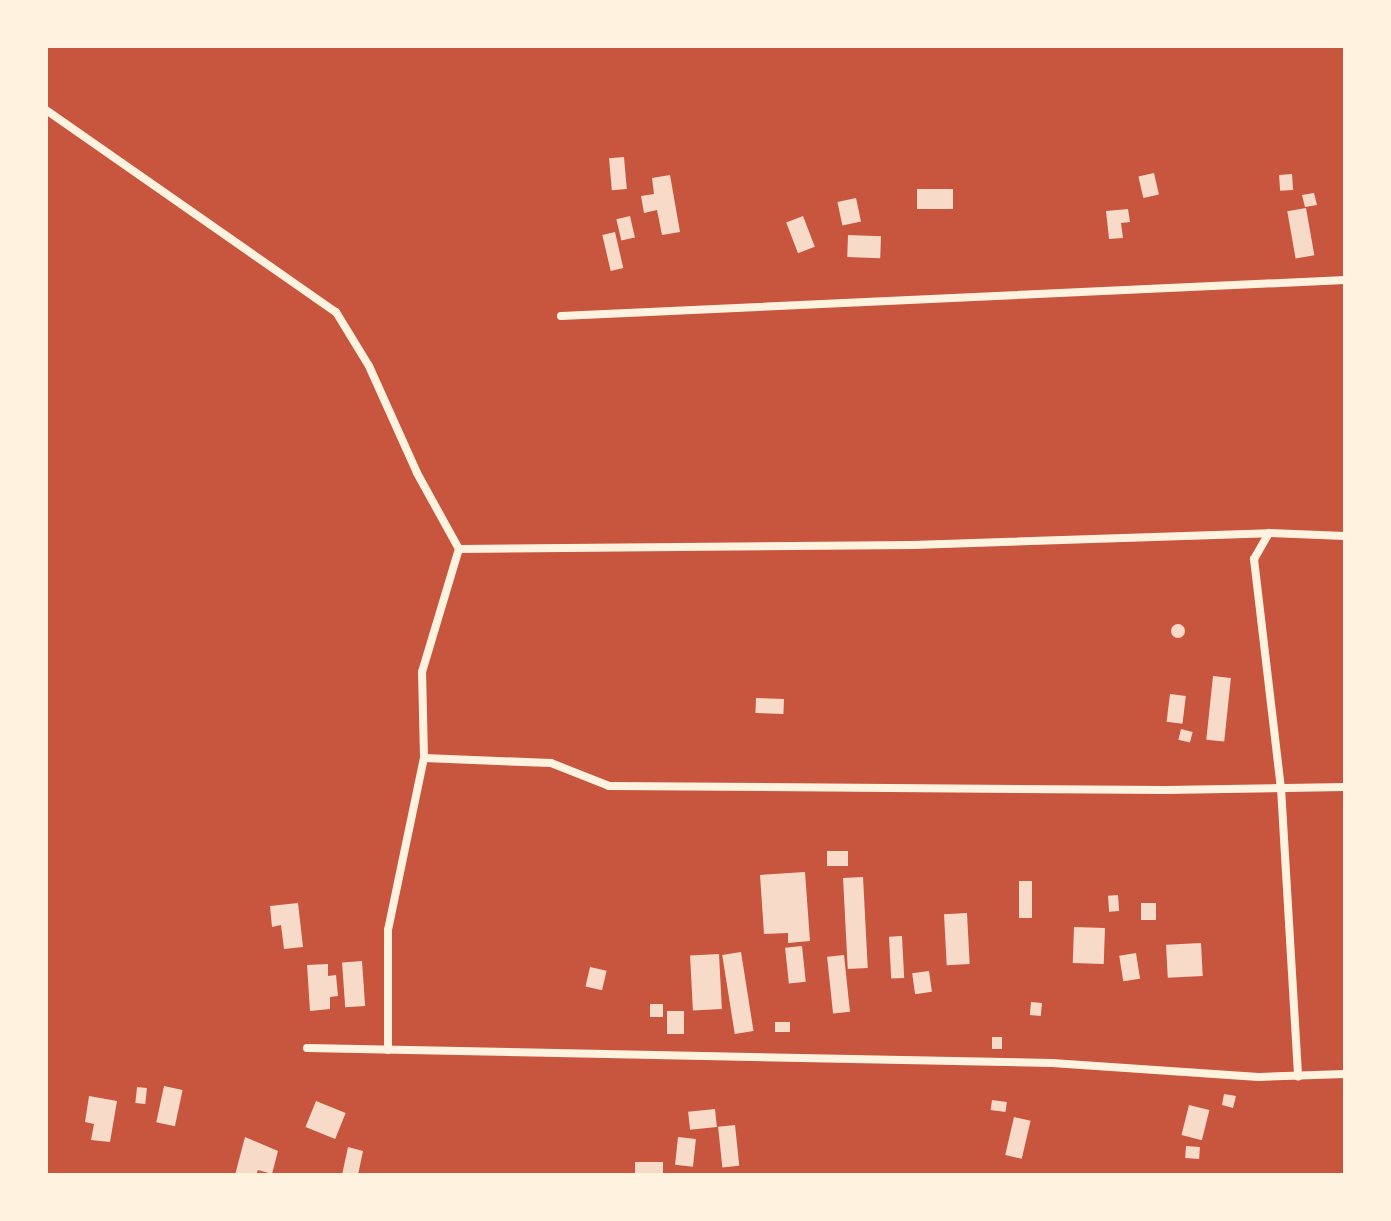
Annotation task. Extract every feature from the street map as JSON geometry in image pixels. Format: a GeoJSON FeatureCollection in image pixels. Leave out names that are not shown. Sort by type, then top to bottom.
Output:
{"type":"FeatureCollection","features":[{"type":"Feature","properties":{"kind":"street"},"geometry":{"type":"LineString","coordinates":[[46,110],[336,312],[369,366],[417,473],[459,549],[422,672],[424,758],[388,930],[388,1050]]}},
{"type":"Feature","properties":{"kind":"street"},"geometry":{"type":"LineString","coordinates":[[561,316],[1345,280]]}},
{"type":"Feature","properties":{"kind":"street"},"geometry":{"type":"LineString","coordinates":[[459,549],[913,545],[1269,533],[1345,536]]}},
{"type":"Feature","properties":{"kind":"street"},"geometry":{"type":"LineString","coordinates":[[1269,533],[1254,559],[1281,788],[1298,1076]]}},
{"type":"Feature","properties":{"kind":"street"},"geometry":{"type":"LineString","coordinates":[[424,758],[551,763],[609,786],[1345,787]]}},
{"type":"Feature","properties":{"kind":"street"},"geometry":{"type":"LineString","coordinates":[[307,1048],[1052,1063],[1259,1077],[1345,1074]]}},
{"type":"Feature","properties":{"kind":"building"},"geometry":{"type":"Polygon","coordinates":[[[624,157],[627,189],[612,190],[609,158],[624,157]]]}},
{"type":"Feature","properties":{"kind":"building"},"geometry":{"type":"Polygon","coordinates":[[[1154,173],[1159,194],[1143,198],[1138,177],[1154,173]]]}},
{"type":"Feature","properties":{"kind":"building"},"geometry":{"type":"Polygon","coordinates":[[[1292,174],[1293,190],[1280,191],[1279,175],[1292,174]]]}},
{"type":"Feature","properties":{"kind":"building"},"geometry":{"type":"Polygon","coordinates":[[[670,175],[680,232],[662,235],[657,210],[644,213],[641,196],[654,194],[652,178],[670,175]]]}},
{"type":"Feature","properties":{"kind":"building"},"geometry":{"type":"Polygon","coordinates":[[[917,189],[953,189],[953,209],[917,209],[917,189]]]}},
{"type":"Feature","properties":{"kind":"building"},"geometry":{"type":"Polygon","coordinates":[[[1314,193],[1317,205],[1305,207],[1302,195],[1314,193]]]}},
{"type":"Feature","properties":{"kind":"building"},"geometry":{"type":"Polygon","coordinates":[[[856,198],[861,221],[842,225],[837,202],[856,198]]]}},
{"type":"Feature","properties":{"kind":"building"},"geometry":{"type":"Polygon","coordinates":[[[1306,208],[1314,255],[1296,259],[1287,211],[1306,208]]]}},
{"type":"Feature","properties":{"kind":"building"},"geometry":{"type":"Polygon","coordinates":[[[1128,209],[1130,222],[1121,223],[1123,238],[1109,239],[1106,211],[1128,209]]]}},
{"type":"Feature","properties":{"kind":"building"},"geometry":{"type":"Polygon","coordinates":[[[630,216],[635,237],[621,241],[616,219],[630,216]]]}},
{"type":"Feature","properties":{"kind":"building"},"geometry":{"type":"Polygon","coordinates":[[[803,216],[815,247],[798,253],[786,222],[803,216]]]}},
{"type":"Feature","properties":{"kind":"building"},"geometry":{"type":"Polygon","coordinates":[[[615,232],[623,268],[611,271],[602,235],[615,232]]]}},
{"type":"Feature","properties":{"kind":"building"},"geometry":{"type":"Polygon","coordinates":[[[848,235],[881,236],[880,258],[847,257],[848,235]]]}},
{"type":"Feature","properties":{"kind":"building"},"geometry":{"type":"Polygon","coordinates":[[[1178,624],[1185,631],[1178,638],[1171,631],[1178,624]]]}},
{"type":"Feature","properties":{"kind":"building"},"geometry":{"type":"Polygon","coordinates":[[[1213,676],[1231,678],[1224,742],[1206,740],[1213,676]]]}},
{"type":"Feature","properties":{"kind":"building"},"geometry":{"type":"Polygon","coordinates":[[[1170,694],[1186,696],[1182,724],[1167,722],[1170,694]]]}},
{"type":"Feature","properties":{"kind":"building"},"geometry":{"type":"Polygon","coordinates":[[[756,698],[784,699],[783,714],[755,713],[756,698]]]}},
{"type":"Feature","properties":{"kind":"building"},"geometry":{"type":"Polygon","coordinates":[[[1181,729],[1193,732],[1190,743],[1178,740],[1181,729]]]}},
{"type":"Feature","properties":{"kind":"building"},"geometry":{"type":"Polygon","coordinates":[[[827,851],[848,851],[848,866],[827,866],[827,851]]]}},
{"type":"Feature","properties":{"kind":"building"},"geometry":{"type":"Polygon","coordinates":[[[805,872],[810,941],[788,943],[788,933],[764,934],[760,875],[805,872]]]}},
{"type":"Feature","properties":{"kind":"building"},"geometry":{"type":"Polygon","coordinates":[[[863,877],[868,968],[848,969],[843,878],[863,877]]]}},
{"type":"Feature","properties":{"kind":"building"},"geometry":{"type":"Polygon","coordinates":[[[1019,881],[1032,881],[1032,918],[1019,918],[1019,881]]]}},
{"type":"Feature","properties":{"kind":"building"},"geometry":{"type":"Polygon","coordinates":[[[1118,895],[1119,911],[1109,912],[1108,896],[1118,895]]]}},
{"type":"Feature","properties":{"kind":"building"},"geometry":{"type":"Polygon","coordinates":[[[298,903],[303,947],[284,949],[281,925],[272,927],[270,906],[298,903]]]}},
{"type":"Feature","properties":{"kind":"building"},"geometry":{"type":"Polygon","coordinates":[[[1141,903],[1156,903],[1156,920],[1141,920],[1141,903]]]}},
{"type":"Feature","properties":{"kind":"building"},"geometry":{"type":"Polygon","coordinates":[[[967,913],[970,964],[947,965],[944,914],[967,913]]]}},
{"type":"Feature","properties":{"kind":"building"},"geometry":{"type":"Polygon","coordinates":[[[1074,927],[1105,928],[1104,964],[1073,963],[1074,927]]]}},
{"type":"Feature","properties":{"kind":"building"},"geometry":{"type":"Polygon","coordinates":[[[902,936],[904,978],[891,979],[889,937],[902,936]]]}},
{"type":"Feature","properties":{"kind":"building"},"geometry":{"type":"Polygon","coordinates":[[[1201,943],[1203,976],[1168,978],[1166,945],[1201,943]]]}},
{"type":"Feature","properties":{"kind":"building"},"geometry":{"type":"Polygon","coordinates":[[[802,946],[806,982],[789,984],[785,948],[802,946]]]}},
{"type":"Feature","properties":{"kind":"building"},"geometry":{"type":"Polygon","coordinates":[[[741,952],[754,1031],[735,1034],[722,955],[741,952]]]}},
{"type":"Feature","properties":{"kind":"building"},"geometry":{"type":"Polygon","coordinates":[[[1136,953],[1140,979],[1123,981],[1119,956],[1136,953]]]}},
{"type":"Feature","properties":{"kind":"building"},"geometry":{"type":"Polygon","coordinates":[[[719,954],[722,1009],[693,1010],[690,956],[719,954]]]}},
{"type":"Feature","properties":{"kind":"building"},"geometry":{"type":"Polygon","coordinates":[[[844,955],[850,1012],[833,1013],[827,957],[844,955]]]}},
{"type":"Feature","properties":{"kind":"building"},"geometry":{"type":"Polygon","coordinates":[[[362,961],[365,1006],[345,1007],[342,962],[362,961]]]}},
{"type":"Feature","properties":{"kind":"building"},"geometry":{"type":"Polygon","coordinates":[[[328,964],[328,976],[336,975],[338,996],[330,997],[330,1009],[310,1011],[307,965],[328,964]]]}},
{"type":"Feature","properties":{"kind":"building"},"geometry":{"type":"Polygon","coordinates":[[[590,967],[607,971],[602,990],[586,986],[590,967]]]}},
{"type":"Feature","properties":{"kind":"building"},"geometry":{"type":"Polygon","coordinates":[[[929,971],[932,992],[915,994],[912,973],[929,971]]]}},
{"type":"Feature","properties":{"kind":"building"},"geometry":{"type":"Polygon","coordinates":[[[1031,1002],[1042,1003],[1041,1016],[1030,1015],[1031,1002]]]}},
{"type":"Feature","properties":{"kind":"building"},"geometry":{"type":"Polygon","coordinates":[[[650,1004],[663,1004],[663,1017],[650,1017],[650,1004]]]}},
{"type":"Feature","properties":{"kind":"building"},"geometry":{"type":"Polygon","coordinates":[[[667,1011],[684,1011],[684,1034],[667,1034],[667,1011]]]}},
{"type":"Feature","properties":{"kind":"building"},"geometry":{"type":"Polygon","coordinates":[[[775,1022],[790,1022],[790,1032],[775,1032],[775,1022]]]}},
{"type":"Feature","properties":{"kind":"building"},"geometry":{"type":"Polygon","coordinates":[[[992,1037],[1002,1037],[1002,1049],[992,1049],[992,1037]]]}},
{"type":"Feature","properties":{"kind":"building"},"geometry":{"type":"Polygon","coordinates":[[[164,1086],[183,1090],[175,1126],[156,1122],[164,1086]]]}},
{"type":"Feature","properties":{"kind":"building"},"geometry":{"type":"Polygon","coordinates":[[[137,1087],[147,1088],[145,1104],[135,1103],[137,1087]]]}},
{"type":"Feature","properties":{"kind":"building"},"geometry":{"type":"Polygon","coordinates":[[[1224,1094],[1236,1096],[1233,1108],[1222,1105],[1224,1094]]]}},
{"type":"Feature","properties":{"kind":"building"},"geometry":{"type":"Polygon","coordinates":[[[89,1096],[117,1101],[110,1142],[91,1140],[94,1124],[85,1122],[89,1096]]]}},
{"type":"Feature","properties":{"kind":"building"},"geometry":{"type":"Polygon","coordinates":[[[992,1100],[1007,1102],[1005,1112],[991,1110],[992,1100]]]}},
{"type":"Feature","properties":{"kind":"building"},"geometry":{"type":"Polygon","coordinates":[[[316,1101],[346,1113],[335,1139],[306,1127],[316,1101]]]}},
{"type":"Feature","properties":{"kind":"building"},"geometry":{"type":"Polygon","coordinates":[[[1189,1105],[1209,1110],[1202,1140],[1182,1135],[1189,1105]]]}},
{"type":"Feature","properties":{"kind":"building"},"geometry":{"type":"Polygon","coordinates":[[[715,1109],[717,1127],[690,1130],[688,1112],[715,1109]]]}},
{"type":"Feature","properties":{"kind":"building"},"geometry":{"type":"Polygon","coordinates":[[[1014,1117],[1031,1121],[1022,1159],[1005,1155],[1014,1117]]]}},
{"type":"Feature","properties":{"kind":"building"},"geometry":{"type":"Polygon","coordinates":[[[735,1125],[739,1166],[722,1168],[718,1127],[735,1125]]]}},
{"type":"Feature","properties":{"kind":"building"},"geometry":{"type":"Polygon","coordinates":[[[245,1137],[278,1151],[272,1174],[258,1170],[256,1175],[235,1175],[245,1137]]]}},
{"type":"Feature","properties":{"kind":"building"},"geometry":{"type":"Polygon","coordinates":[[[678,1137],[696,1139],[693,1167],[675,1165],[678,1137]]]}},
{"type":"Feature","properties":{"kind":"building"},"geometry":{"type":"Polygon","coordinates":[[[1186,1146],[1200,1147],[1199,1159],[1185,1158],[1186,1146]]]}},
{"type":"Feature","properties":{"kind":"building"},"geometry":{"type":"Polygon","coordinates":[[[348,1147],[363,1151],[358,1175],[342,1175],[348,1147]]]}},
{"type":"Feature","properties":{"kind":"building"},"geometry":{"type":"Polygon","coordinates":[[[635,1162],[663,1162],[663,1175],[635,1175],[635,1162]]]}}]}
